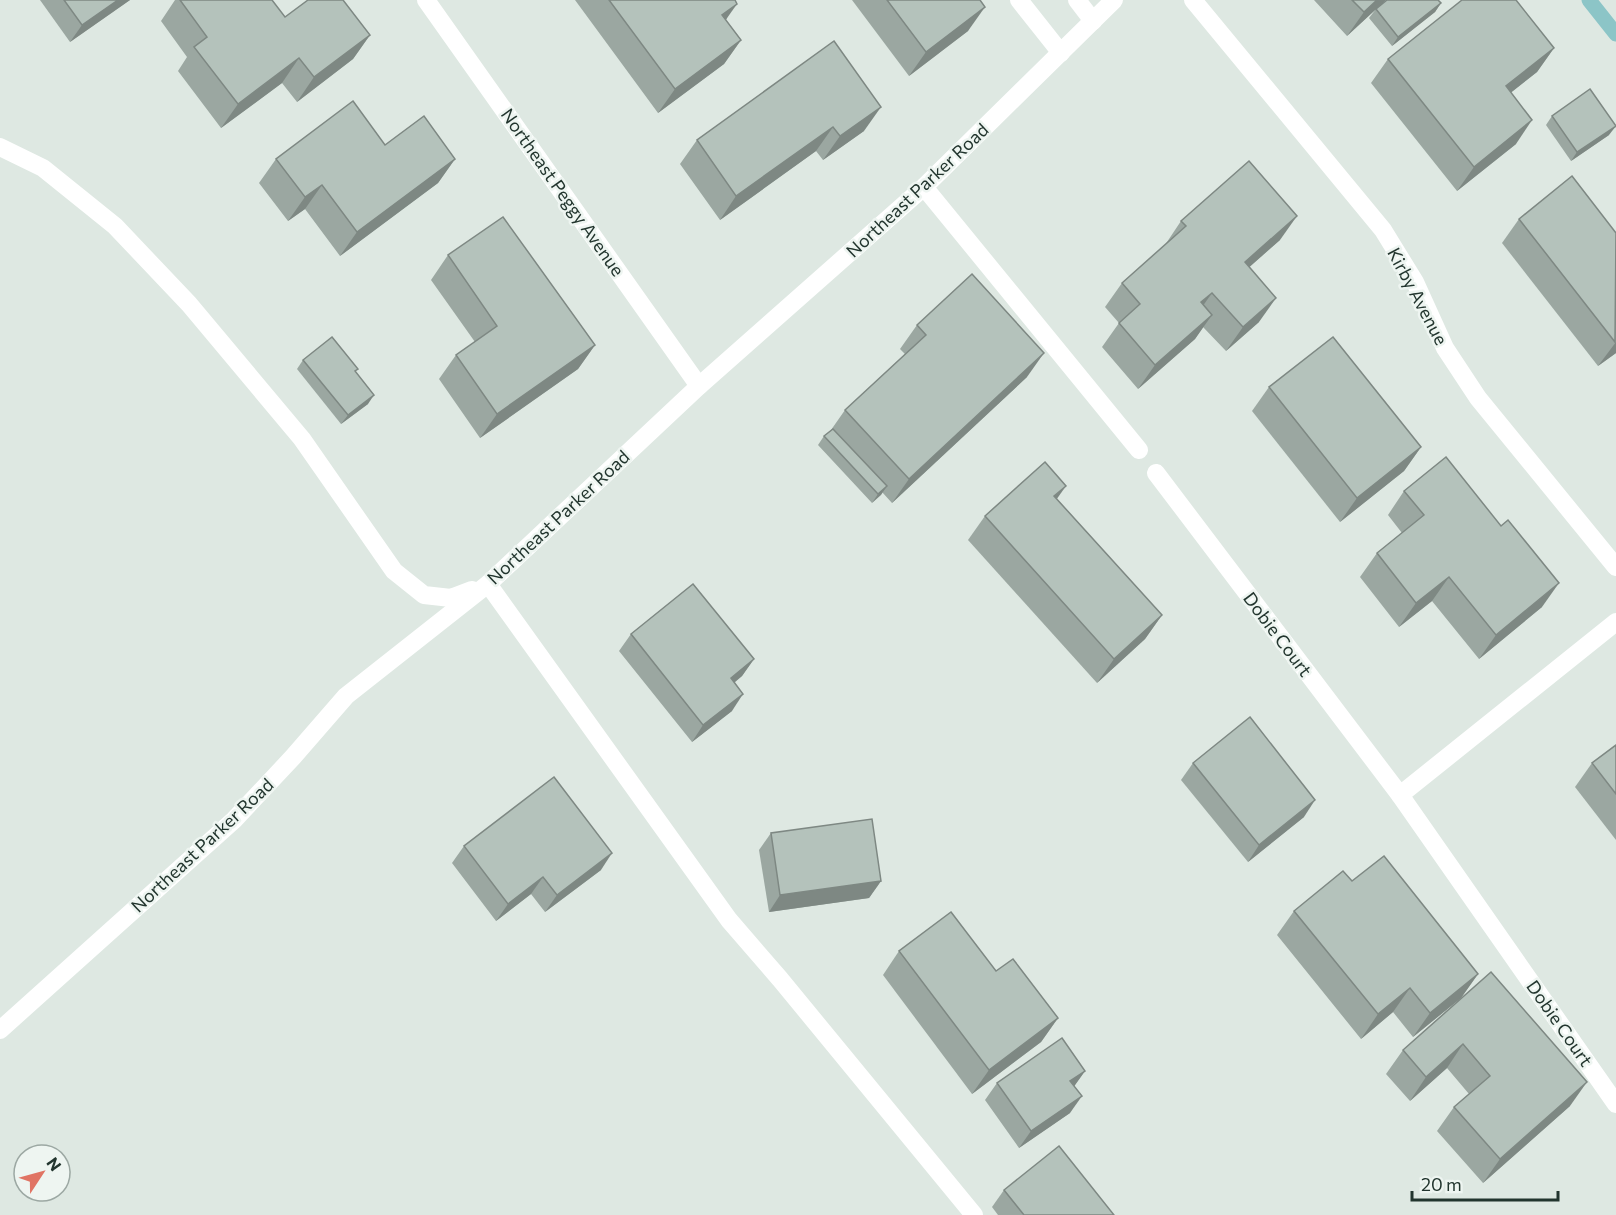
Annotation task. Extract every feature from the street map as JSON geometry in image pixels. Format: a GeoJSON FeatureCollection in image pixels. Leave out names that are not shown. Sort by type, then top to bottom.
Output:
{"type":"FeatureCollection","features":[{"type":"Feature","properties":{"kind":"street","name":"Northeast Peggy Avenue"},"geometry":{"type":"LineString","coordinates":[[426,0],[699,386]]}},
{"type":"Feature","properties":{"kind":"street"},"geometry":{"type":"LineString","coordinates":[[1019,0],[1061,53]]}},
{"type":"Feature","properties":{"kind":"street"},"geometry":{"type":"LineString","coordinates":[[1077,0],[1093,21]]}},
{"type":"Feature","properties":{"kind":"street","name":"Northeast Parker Road"},"geometry":{"type":"LineString","coordinates":[[0,1030],[234,820],[346,696],[488,584],[699,386],[924,187],[1114,0]]}},
{"type":"Feature","properties":{"kind":"street","name":"Kirby Avenue"},"geometry":{"type":"LineString","coordinates":[[1193,0],[1383,230],[1415,282],[1445,348],[1478,398],[1616,567]]}},
{"type":"Feature","properties":{"kind":"street"},"geometry":{"type":"LineString","coordinates":[[0,147],[43,168],[115,226],[189,304],[302,439],[394,571],[424,595],[451,598],[488,584],[729,920],[796,997],[974,1215]]}},
{"type":"Feature","properties":{"kind":"street"},"geometry":{"type":"LineString","coordinates":[[924,187],[1139,450]]}},
{"type":"Feature","properties":{"kind":"street","name":"Dobie Court"},"geometry":{"type":"LineString","coordinates":[[1156,473],[1400,795],[1616,1104]]}},
{"type":"Feature","properties":{"kind":"street"},"geometry":{"type":"LineString","coordinates":[[1400,795],[1616,622]]}},
{"type":"Feature","properties":{"kind":"building"},"geometry":{"type":"Polygon","coordinates":[[[64,0],[118,0],[82,25],[64,0]]]}},
{"type":"Feature","properties":{"kind":"building"},"geometry":{"type":"Polygon","coordinates":[[[180,0],[272,0],[285,17],[308,0],[343,0],[370,35],[314,77],[299,58],[238,104],[194,47],[207,37],[180,0]]]}},
{"type":"Feature","properties":{"kind":"building"},"geometry":{"type":"Polygon","coordinates":[[[609,0],[735,0],[737,4],[722,15],[741,40],[675,89],[609,0]]]}},
{"type":"Feature","properties":{"kind":"building"},"geometry":{"type":"Polygon","coordinates":[[[887,0],[980,0],[985,7],[926,52],[887,0]]]}},
{"type":"Feature","properties":{"kind":"building"},"geometry":{"type":"Polygon","coordinates":[[[1352,0],[1377,0],[1364,12],[1352,0]]]}},
{"type":"Feature","properties":{"kind":"building"},"geometry":{"type":"Polygon","coordinates":[[[1387,0],[1438,0],[1441,3],[1398,37],[1376,9],[1387,0]]]}},
{"type":"Feature","properties":{"kind":"building"},"geometry":{"type":"Polygon","coordinates":[[[1462,0],[1516,0],[1554,48],[1506,86],[1532,120],[1474,167],[1388,59],[1462,0]]]}},
{"type":"Feature","properties":{"kind":"building"},"geometry":{"type":"Polygon","coordinates":[[[834,41],[881,107],[840,136],[833,127],[736,196],[697,140],[834,41]]]}},
{"type":"Feature","properties":{"kind":"building"},"geometry":{"type":"Polygon","coordinates":[[[1590,89],[1616,126],[1577,152],[1552,116],[1590,89]]]}},
{"type":"Feature","properties":{"kind":"building"},"geometry":{"type":"Polygon","coordinates":[[[353,101],[385,145],[424,116],[455,159],[357,232],[322,185],[305,197],[276,159],[353,101]]]}},
{"type":"Feature","properties":{"kind":"building"},"geometry":{"type":"Polygon","coordinates":[[[1249,161],[1297,216],[1245,262],[1276,298],[1243,327],[1212,293],[1201,302],[1212,315],[1155,365],[1119,323],[1140,304],[1122,283],[1186,226],[1181,221],[1249,161]]]}},
{"type":"Feature","properties":{"kind":"building"},"geometry":{"type":"Polygon","coordinates":[[[1572,176],[1616,233],[1615,342],[1519,219],[1572,176]]]}},
{"type":"Feature","properties":{"kind":"building"},"geometry":{"type":"Polygon","coordinates":[[[503,217],[595,345],[497,414],[456,355],[497,326],[448,255],[503,217]]]}},
{"type":"Feature","properties":{"kind":"building"},"geometry":{"type":"Polygon","coordinates":[[[972,274],[1044,353],[909,479],[845,410],[926,335],[917,325],[972,274]]]}},
{"type":"Feature","properties":{"kind":"building"},"geometry":{"type":"Polygon","coordinates":[[[332,337],[358,369],[355,371],[374,395],[348,415],[303,360],[332,337]]]}},
{"type":"Feature","properties":{"kind":"building"},"geometry":{"type":"Polygon","coordinates":[[[1333,337],[1421,447],[1357,498],[1269,387],[1333,337]]]}},
{"type":"Feature","properties":{"kind":"building"},"geometry":{"type":"Polygon","coordinates":[[[833,429],[887,486],[878,494],[824,436],[833,429]]]}},
{"type":"Feature","properties":{"kind":"building"},"geometry":{"type":"Polygon","coordinates":[[[1446,457],[1501,526],[1508,520],[1559,583],[1496,635],[1449,577],[1416,603],[1377,553],[1424,515],[1404,491],[1446,457]]]}},
{"type":"Feature","properties":{"kind":"building"},"geometry":{"type":"Polygon","coordinates":[[[1045,462],[1066,486],[1054,496],[1162,615],[1114,659],[985,516],[1045,462]]]}},
{"type":"Feature","properties":{"kind":"building"},"geometry":{"type":"Polygon","coordinates":[[[693,584],[754,659],[731,678],[743,694],[703,725],[631,634],[693,584]]]}},
{"type":"Feature","properties":{"kind":"building"},"geometry":{"type":"Polygon","coordinates":[[[1250,717],[1315,800],[1259,845],[1193,763],[1250,717]]]}},
{"type":"Feature","properties":{"kind":"building"},"geometry":{"type":"Polygon","coordinates":[[[1616,745],[1616,794],[1592,763],[1616,745]]]}},
{"type":"Feature","properties":{"kind":"building"},"geometry":{"type":"Polygon","coordinates":[[[554,777],[612,853],[557,895],[543,877],[508,904],[464,846],[554,777]]]}},
{"type":"Feature","properties":{"kind":"building"},"geometry":{"type":"Polygon","coordinates":[[[872,819],[881,881],[780,895],[771,833],[872,819]]]}},
{"type":"Feature","properties":{"kind":"building"},"geometry":{"type":"Polygon","coordinates":[[[1384,856],[1478,974],[1430,1013],[1410,988],[1378,1014],[1294,911],[1343,871],[1352,881],[1384,856]]]}},
{"type":"Feature","properties":{"kind":"building"},"geometry":{"type":"Polygon","coordinates":[[[951,912],[996,971],[1013,959],[1058,1018],[989,1070],[899,951],[951,912]]]}},
{"type":"Feature","properties":{"kind":"building"},"geometry":{"type":"Polygon","coordinates":[[[1491,972],[1587,1082],[1500,1159],[1454,1107],[1490,1076],[1463,1044],[1426,1077],[1403,1050],[1491,972]]]}},
{"type":"Feature","properties":{"kind":"building"},"geometry":{"type":"Polygon","coordinates":[[[1062,1038],[1085,1071],[1070,1081],[1082,1096],[1031,1131],[997,1083],[1062,1038]]]}},
{"type":"Feature","properties":{"kind":"building"},"geometry":{"type":"Polygon","coordinates":[[[1059,1146],[1114,1215],[1024,1215],[1004,1190],[1059,1146]]]}},
{"type":"Feature","properties":{"kind":"waterway"},"geometry":{"type":"LineString","coordinates":[[1589,0],[1616,34]]}}]}
